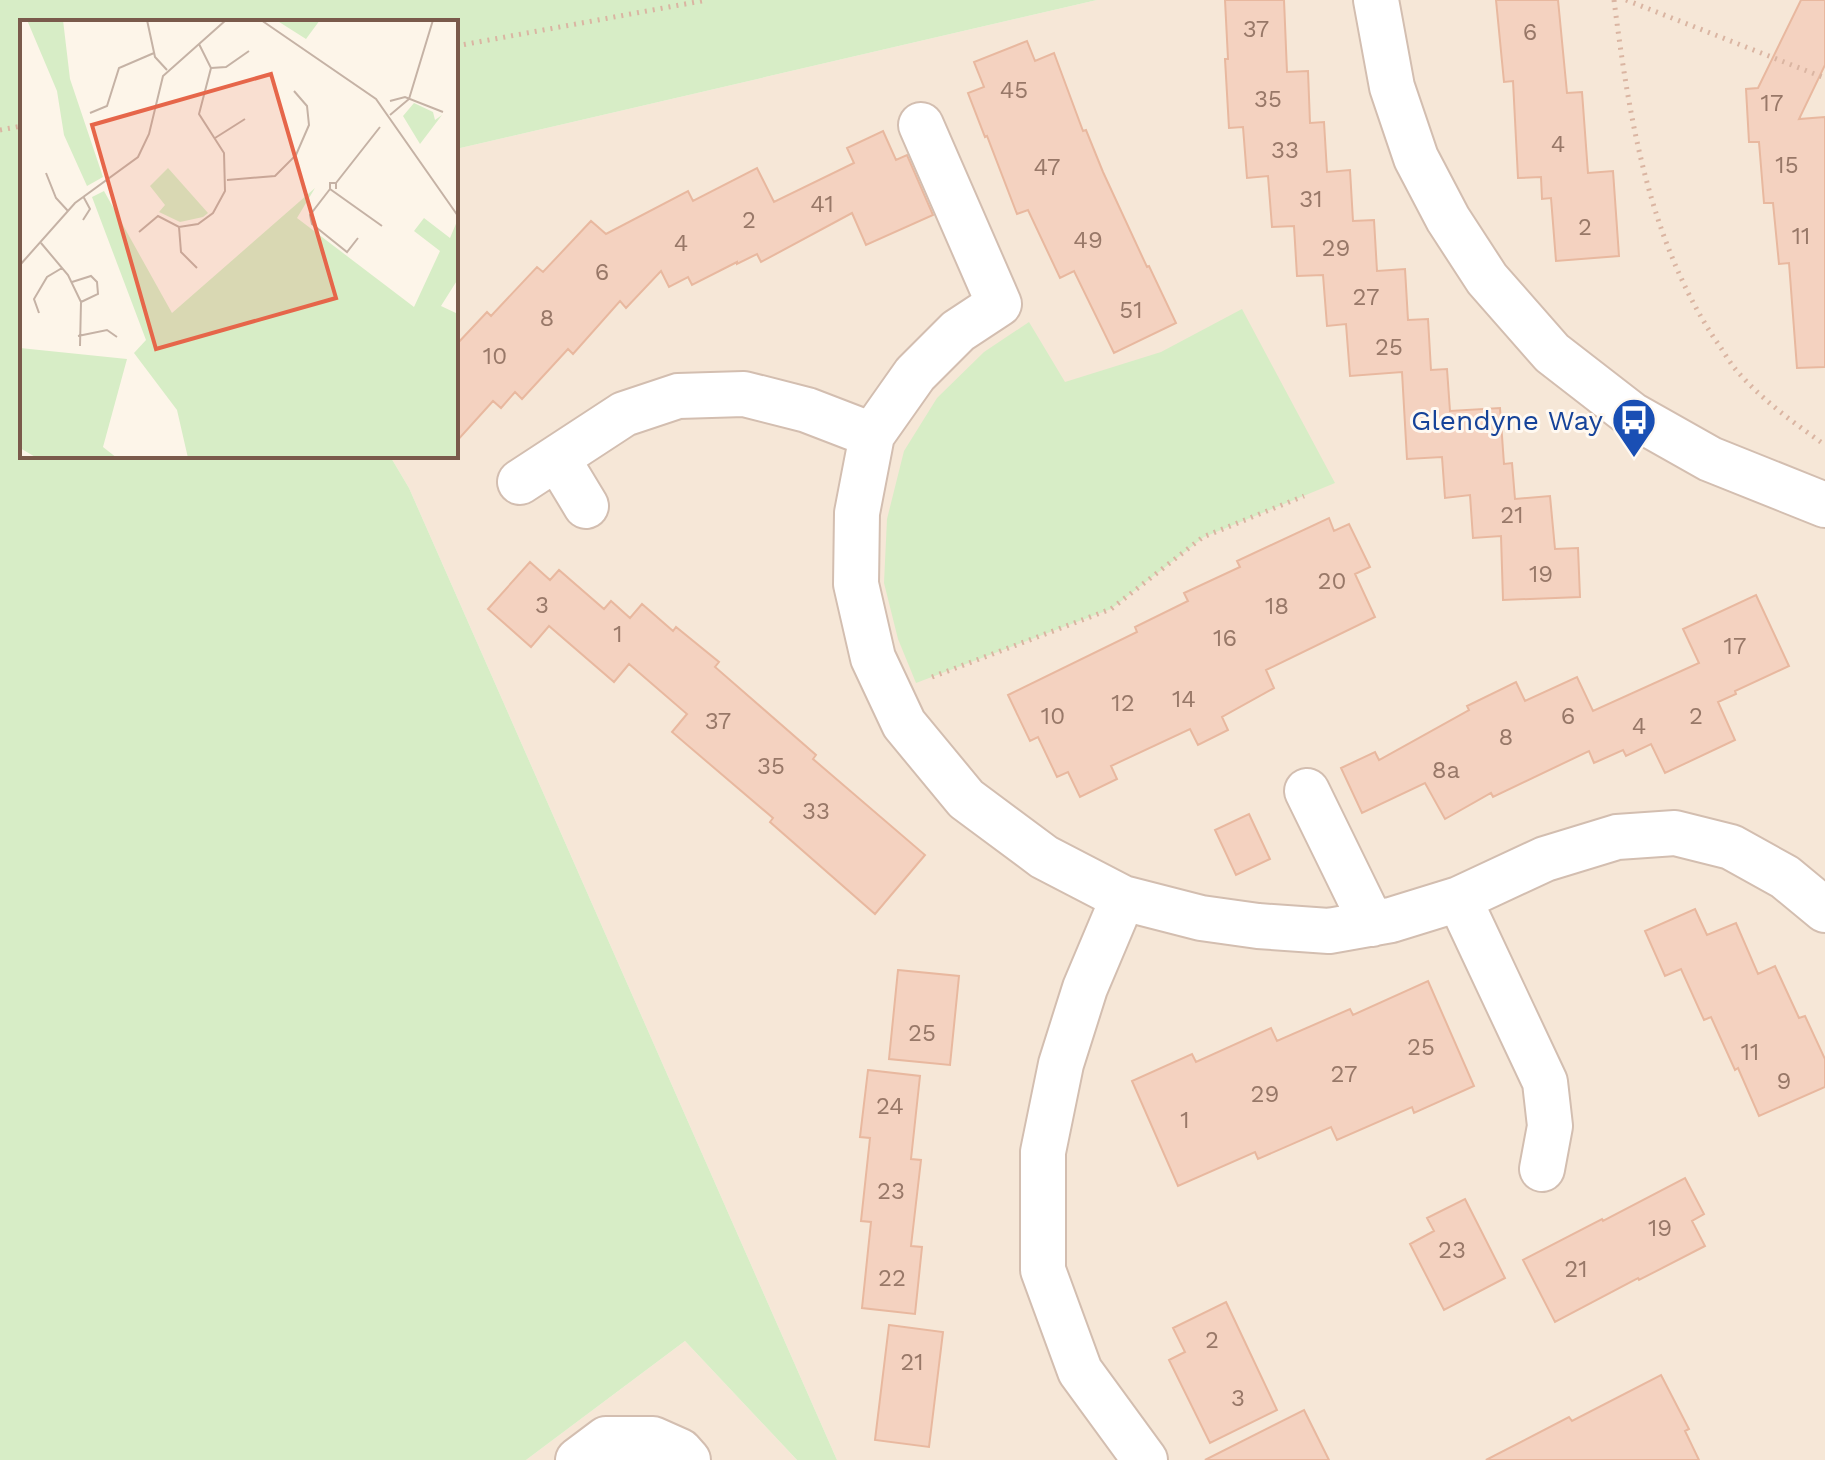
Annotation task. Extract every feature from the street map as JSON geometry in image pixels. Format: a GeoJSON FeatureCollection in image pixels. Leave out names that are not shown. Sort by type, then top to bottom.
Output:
{"type":"FeatureCollection","features":[{"type":"Feature","properties":{"kind":"street"},"geometry":{"type":"LineString","coordinates":[[1376,0],[1392,87],[1416,158],[1448,219],[1487,279],[1552,353],[1632,415],[1710,459],[1825,505]]}},
{"type":"Feature","properties":{"kind":"street"},"geometry":{"type":"LineString","coordinates":[[921,125],[999,304],[958,331],[915,374],[872,435],[857,513],[856,584],[873,658],[904,724],[966,799],[1044,857],[1123,898],[1201,918],[1258,926],[1329,931],[1391,920],[1459,899],[1545,859],[1617,837],[1675,833],[1731,847],[1785,877],[1825,910]]}},
{"type":"Feature","properties":{"kind":"street"},"geometry":{"type":"LineString","coordinates":[[520,482],[624,414],[678,396],[744,394],[807,410],[872,435]]}},
{"type":"Feature","properties":{"kind":"street"},"geometry":{"type":"LineString","coordinates":[[557,458],[586,506]]}},
{"type":"Feature","properties":{"kind":"street"},"geometry":{"type":"LineString","coordinates":[[1307,791],[1372,924]]}},
{"type":"Feature","properties":{"kind":"street"},"geometry":{"type":"LineString","coordinates":[[1123,898],[1085,988],[1061,1064],[1043,1152],[1043,1270],[1080,1371],[1145,1460]]}},
{"type":"Feature","properties":{"kind":"street"},"geometry":{"type":"LineString","coordinates":[[1459,899],[1545,1082],[1550,1126],[1542,1169]]}},
{"type":"Feature","properties":{"kind":"street"},"geometry":{"type":"LineString","coordinates":[[578,1460],[606,1439],[653,1439],[680,1451],[688,1460]]}},
{"type":"Feature","properties":{"kind":"path"},"geometry":{"type":"LineString","coordinates":[[458,46],[707,0]]}},
{"type":"Feature","properties":{"kind":"path"},"geometry":{"type":"LineString","coordinates":[[1614,0],[1629,103],[1654,208],[1676,267],[1699,315],[1736,370],[1786,418],[1825,445]]}},
{"type":"Feature","properties":{"kind":"path"},"geometry":{"type":"LineString","coordinates":[[1626,0],[1825,78]]}},
{"type":"Feature","properties":{"kind":"path"},"geometry":{"type":"LineString","coordinates":[[0,130],[20,126]]}},
{"type":"Feature","properties":{"kind":"path"},"geometry":{"type":"LineString","coordinates":[[890,694],[1111,609],[1203,537],[1304,496]]}},
{"type":"Feature","properties":{"kind":"shaded area"},"geometry":{"type":"Polygon","coordinates":[[[1097,0],[1825,0],[1825,1460],[837,1460],[409,488],[391,458],[458,458],[458,149],[1097,0]]]}},
{"type":"Feature","properties":{"kind":"shaded area"},"geometry":{"type":"Polygon","coordinates":[[[685,1341],[797,1460],[526,1460],[685,1341]]]}},
{"type":"Feature","properties":{"kind":"green space"},"geometry":{"type":"Polygon","coordinates":[[[0,0],[1097,0],[458,149],[458,20],[20,20],[20,458],[391,458],[409,488],[837,1460],[797,1460],[685,1341],[526,1460],[0,1460],[0,0]]]}},
{"type":"Feature","properties":{"kind":"green space"},"geometry":{"type":"Polygon","coordinates":[[[1242,309],[1335,483],[1204,537],[1111,609],[916,683],[898,639],[884,583],[887,519],[904,451],[937,398],[984,352],[1029,322],[1065,382],[1161,352],[1242,309]]]}},
{"type":"Feature","properties":{"kind":"building"},"geometry":{"type":"Polygon","coordinates":[[[1225,0],[1284,0],[1287,72],[1308,71],[1310,123],[1324,122],[1327,172],[1350,170],[1353,221],[1374,220],[1377,271],[1405,269],[1408,320],[1428,319],[1431,370],[1447,369],[1450,411],[1500,408],[1504,464],[1512,463],[1515,499],[1550,496],[1555,549],[1578,548],[1580,597],[1503,600],[1501,536],[1473,538],[1470,495],[1445,498],[1442,457],[1407,459],[1402,372],[1350,376],[1346,324],[1327,326],[1323,275],[1297,276],[1294,226],[1272,227],[1268,176],[1247,178],[1243,127],[1229,128],[1225,0]]]}},
{"type":"Feature","properties":{"kind":"building"},"geometry":{"type":"Polygon","coordinates":[[[1496,0],[1558,0],[1567,93],[1582,92],[1588,173],[1613,171],[1619,256],[1556,261],[1551,198],[1542,199],[1541,177],[1518,178],[1513,81],[1504,82],[1496,0]]]}},
{"type":"Feature","properties":{"kind":"building"},"geometry":{"type":"Polygon","coordinates":[[[1801,0],[1825,0],[1825,65],[1799,119],[1825,117],[1825,367],[1797,368],[1789,263],[1779,264],[1773,203],[1764,203],[1759,142],[1749,142],[1746,89],[1758,88],[1801,0]]]}},
{"type":"Feature","properties":{"kind":"building"},"geometry":{"type":"Polygon","coordinates":[[[1027,41],[1035,61],[1054,53],[1083,131],[1086,130],[1147,267],[1176,323],[1114,353],[1074,271],[1060,278],[1028,210],[1017,214],[968,93],[984,87],[974,62],[1027,41]]]}},
{"type":"Feature","properties":{"kind":"building"},"geometry":{"type":"Polygon","coordinates":[[[883,131],[896,160],[907,155],[933,215],[866,245],[852,213],[761,262],[757,254],[692,285],[688,277],[669,287],[661,271],[626,308],[620,301],[573,354],[568,349],[522,399],[515,392],[501,408],[493,401],[458,440],[458,343],[487,312],[491,316],[537,267],[543,272],[591,221],[606,234],[688,191],[693,201],[757,168],[774,202],[854,163],[847,148],[883,131]]]}},
{"type":"Feature","properties":{"kind":"building"},"geometry":{"type":"Polygon","coordinates":[[[1329,518],[1334,531],[1349,524],[1370,567],[1355,574],[1375,617],[1266,670],[1274,688],[1222,717],[1228,730],[1198,745],[1190,729],[1111,766],[1117,779],[1080,797],[1068,772],[1057,777],[1038,737],[1030,741],[1008,695],[1137,632],[1135,627],[1188,601],[1184,593],[1240,567],[1237,561],[1329,518]]]}},
{"type":"Feature","properties":{"kind":"building"},"geometry":{"type":"Polygon","coordinates":[[[530,562],[550,580],[559,570],[604,609],[611,601],[630,618],[642,604],[673,631],[676,627],[719,662],[715,667],[816,755],[813,759],[925,855],[875,914],[770,822],[773,818],[672,732],[687,714],[629,664],[614,682],[549,626],[531,647],[488,609],[530,562]]]}},
{"type":"Feature","properties":{"kind":"building"},"geometry":{"type":"Polygon","coordinates":[[[1756,595],[1789,666],[1718,702],[1735,740],[1665,773],[1651,744],[1626,756],[1623,750],[1594,763],[1589,751],[1493,797],[1491,793],[1445,819],[1425,783],[1362,813],[1341,768],[1375,752],[1379,760],[1469,710],[1467,706],[1516,682],[1525,701],[1577,677],[1593,711],[1699,663],[1683,629],[1756,595]]]}},
{"type":"Feature","properties":{"kind":"building"},"geometry":{"type":"Polygon","coordinates":[[[1249,814],[1270,859],[1236,875],[1215,830],[1249,814]]]}},
{"type":"Feature","properties":{"kind":"building"},"geometry":{"type":"Polygon","coordinates":[[[1695,909],[1707,935],[1736,923],[1758,974],[1775,966],[1799,1018],[1805,1016],[1825,1059],[1825,1087],[1759,1116],[1711,1017],[1704,1020],[1681,969],[1665,976],[1645,931],[1695,909]]]}},
{"type":"Feature","properties":{"kind":"building"},"geometry":{"type":"Polygon","coordinates":[[[898,970],[959,976],[950,1065],[889,1059],[898,970]]]}},
{"type":"Feature","properties":{"kind":"building"},"geometry":{"type":"Polygon","coordinates":[[[1428,981],[1474,1086],[1414,1113],[1412,1107],[1337,1140],[1331,1127],[1258,1159],[1255,1152],[1178,1186],[1132,1081],[1192,1054],[1196,1062],[1271,1028],[1277,1041],[1350,1009],[1353,1015],[1428,981]]]}},
{"type":"Feature","properties":{"kind":"building"},"geometry":{"type":"Polygon","coordinates":[[[868,1070],[920,1076],[911,1159],[921,1160],[911,1246],[922,1247],[915,1314],[862,1308],[871,1222],[861,1221],[870,1138],[860,1137],[868,1070]]]}},
{"type":"Feature","properties":{"kind":"building"},"geometry":{"type":"Polygon","coordinates":[[[1685,1178],[1704,1214],[1692,1221],[1705,1246],[1555,1322],[1523,1260],[1685,1178]]]}},
{"type":"Feature","properties":{"kind":"building"},"geometry":{"type":"Polygon","coordinates":[[[1465,1199],[1505,1278],[1444,1310],[1410,1244],[1434,1231],[1427,1218],[1465,1199]]]}},
{"type":"Feature","properties":{"kind":"building"},"geometry":{"type":"Polygon","coordinates":[[[1226,1302],[1277,1410],[1210,1443],[1169,1360],[1185,1352],[1173,1328],[1226,1302]]]}},
{"type":"Feature","properties":{"kind":"building"},"geometry":{"type":"Polygon","coordinates":[[[889,1325],[943,1332],[929,1447],[875,1440],[889,1325]]]}},
{"type":"Feature","properties":{"kind":"building"},"geometry":{"type":"Polygon","coordinates":[[[1661,1375],[1689,1429],[1685,1431],[1699,1460],[1486,1460],[1569,1417],[1572,1421],[1661,1375]]]}},
{"type":"Feature","properties":{"kind":"building"},"geometry":{"type":"Polygon","coordinates":[[[1304,1410],[1329,1460],[1205,1460],[1304,1410]]]}},
{"type":"Feature","properties":{"kind":"place","name":"Glendyne Way"},"geometry":{"type":"Point","coordinates":[1634,459]}}]}
